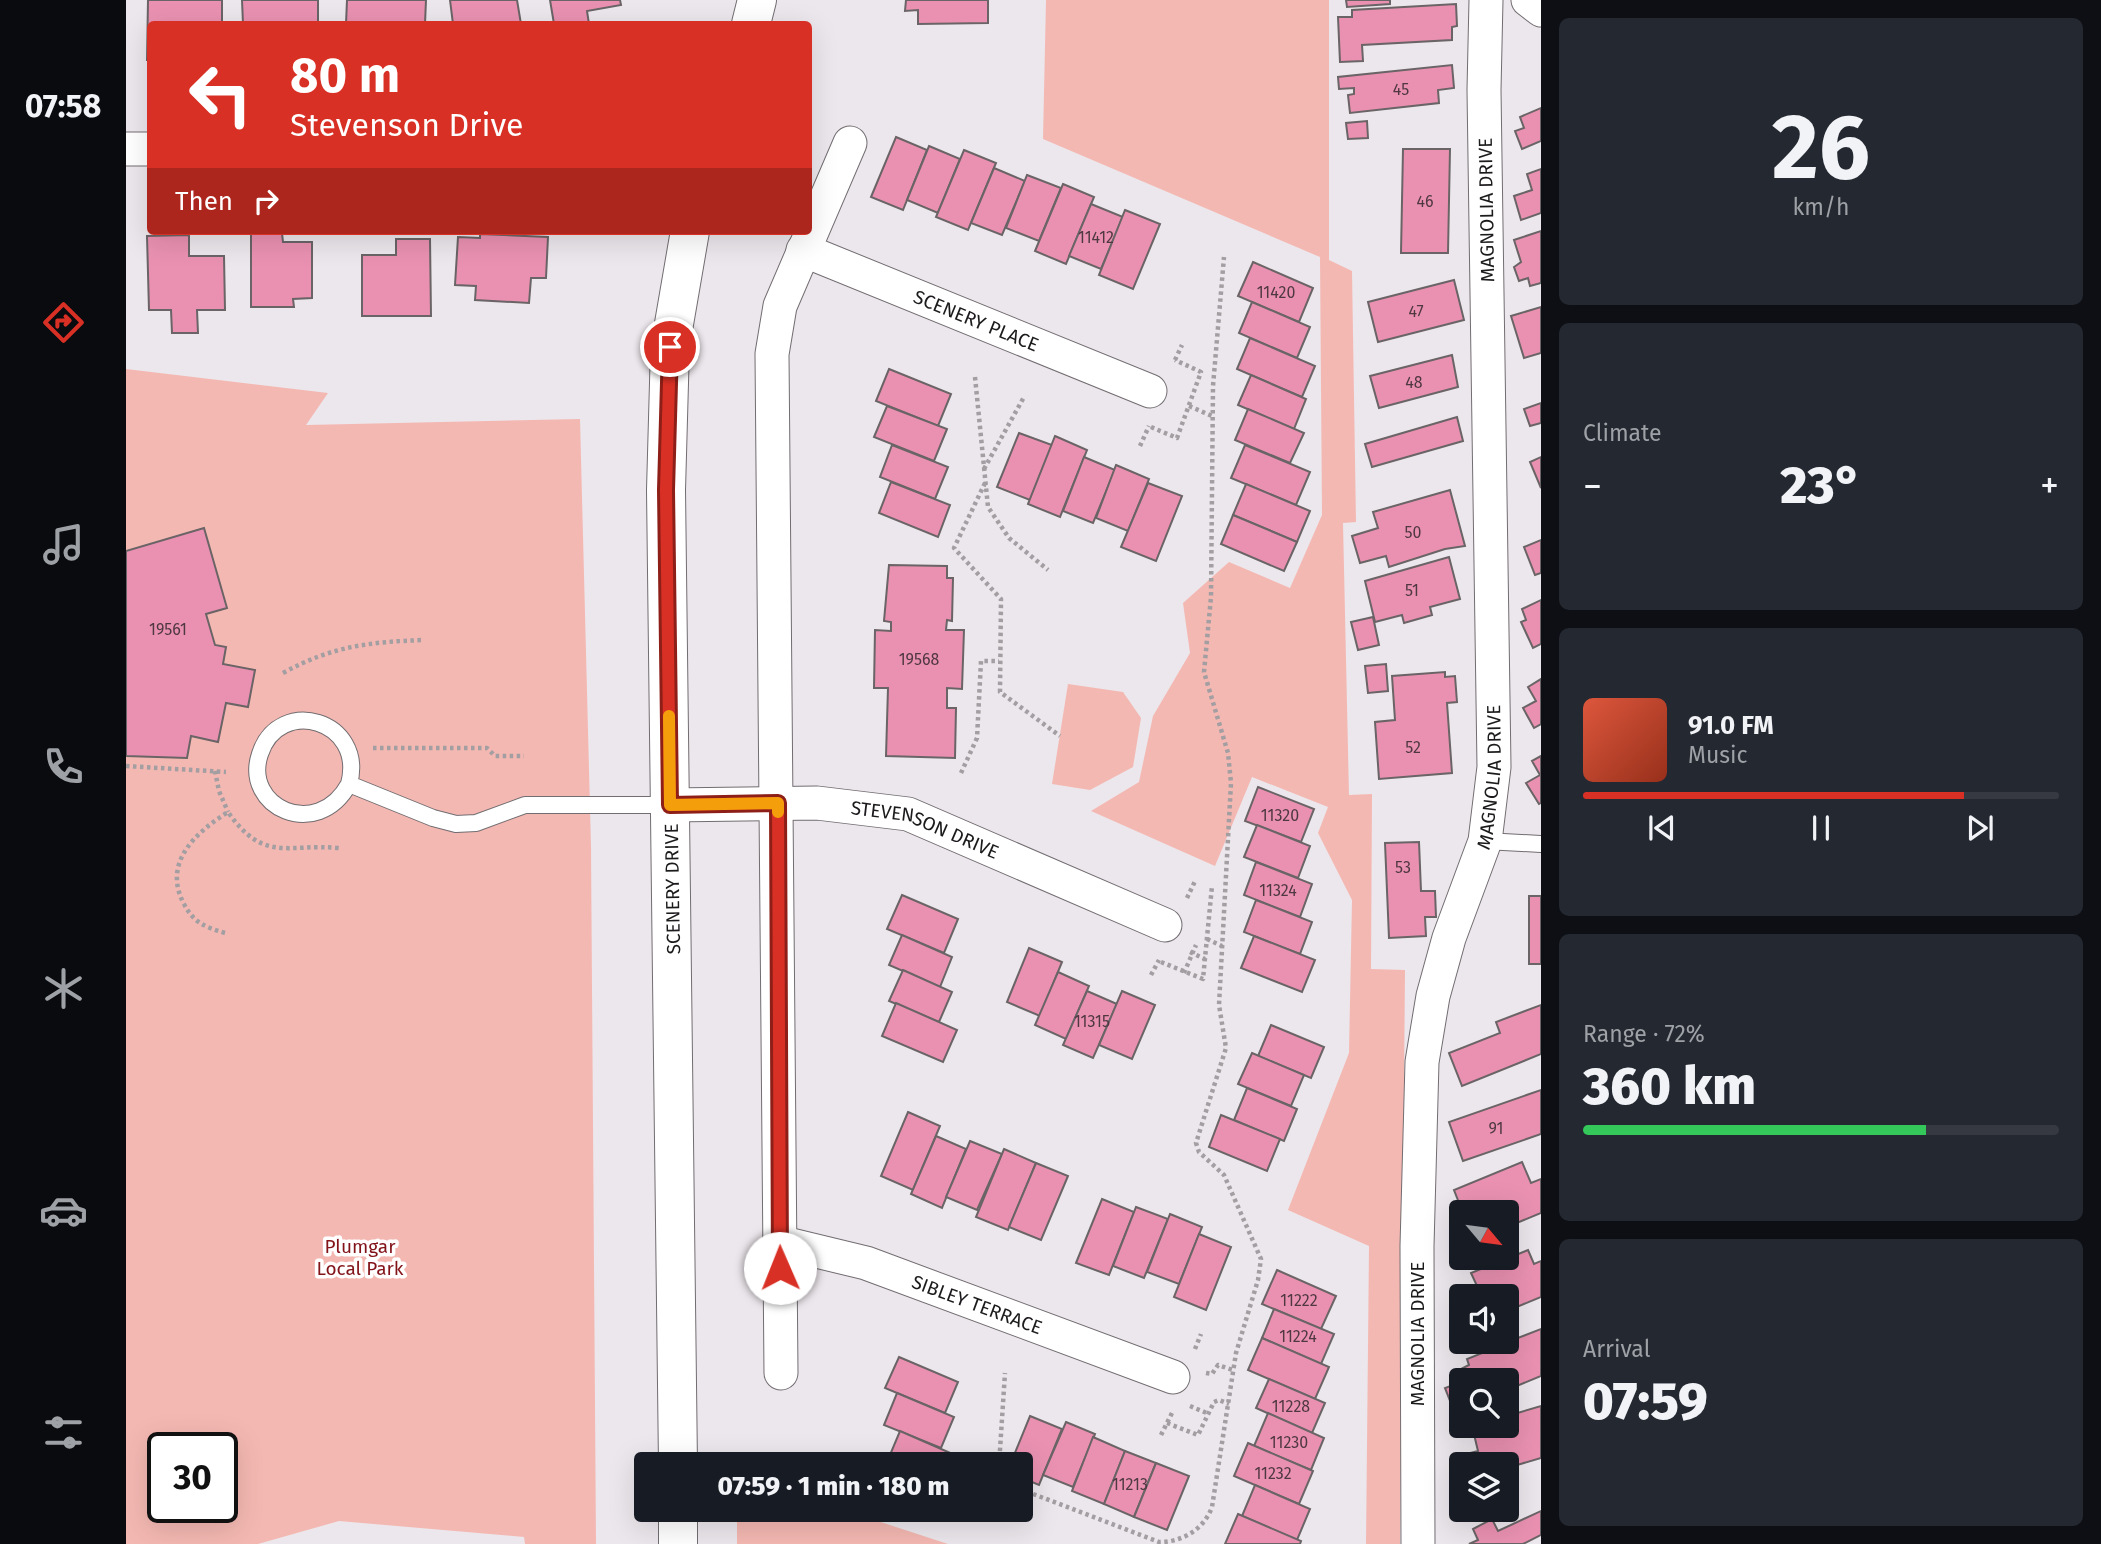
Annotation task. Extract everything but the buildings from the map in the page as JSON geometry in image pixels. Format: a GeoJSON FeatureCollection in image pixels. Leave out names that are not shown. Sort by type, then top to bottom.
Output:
{"type":"FeatureCollection","features":[{"type":"Feature","properties":{"kind":"street"},"geometry":{"type":"LineString","coordinates":[[752,21],[757,0]]}},
{"type":"Feature","properties":{"kind":"street","name":"MAGNOLIA DRIVE"},"geometry":{"type":"LineString","coordinates":[[1418,1544],[1417,1246],[1422,1062],[1433,996],[1446,949],[1485,841],[1494,767],[1484,90],[1486,0]]}},
{"type":"Feature","properties":{"kind":"street"},"geometry":{"type":"LineString","coordinates":[[1528,0],[1541,10]]}},
{"type":"Feature","properties":{"kind":"street"},"geometry":{"type":"LineString","coordinates":[[812,230],[850,143]]}},
{"type":"Feature","properties":{"kind":"street"},"geometry":{"type":"LineString","coordinates":[[126,149],[147,149]]}},
{"type":"Feature","properties":{"kind":"street","name":"SCENERY DRIVE"},"geometry":{"type":"LineString","coordinates":[[678,1452],[666,490],[669,360],[681,267],[689,235]]}},
{"type":"Feature","properties":{"kind":"street"},"geometry":{"type":"LineString","coordinates":[[781,1373],[772,354],[780,306],[810,235]]}},
{"type":"Feature","properties":{"kind":"street","name":"SCENERY PLACE"},"geometry":{"type":"LineString","coordinates":[[803,250],[1150,391]]}},
{"type":"Feature","properties":{"kind":"street","name":"STEVENSON DRIVE"},"geometry":{"type":"LineString","coordinates":[[670,805],[851,805],[919,817],[1165,925]]}},
{"type":"Feature","properties":{"kind":"street","name":"SIBLEY TERRACE"},"geometry":{"type":"LineString","coordinates":[[779,1242],[866,1263],[1173,1377]]}},
{"type":"Feature","properties":{"kind":"street"},"geometry":{"type":"LineString","coordinates":[[678,1522],[678,1544]]}},
{"type":"Feature","properties":{"kind":"lane"},"geometry":{"type":"LineString","coordinates":[[317,722],[334,731],[348,748],[352,764],[349,784],[342,796],[324,811],[314,814],[289,813],[278,807],[264,792],[258,769],[259,754],[266,741],[288,723],[317,722]]}},
{"type":"Feature","properties":{"kind":"lane"},"geometry":{"type":"LineString","coordinates":[[349,784],[433,818],[456,824],[476,823],[525,805],[670,805]]}},
{"type":"Feature","properties":{"kind":"lane"},"geometry":{"type":"LineString","coordinates":[[1485,841],[1541,844]]}},
{"type":"Feature","properties":{"kind":"path"},"geometry":{"type":"LineString","coordinates":[[1033,1494],[1159,1542],[1170,1542],[1204,1525],[1212,1507],[1236,1353],[1261,1269],[1258,1249],[1224,1175],[1199,1152],[1196,1143],[1226,1048],[1219,1005],[1231,783],[1228,752],[1204,672],[1211,597],[1212,416],[1224,257]]}},
{"type":"Feature","properties":{"kind":"path"},"geometry":{"type":"LineString","coordinates":[[975,377],[988,507],[1009,538],[1048,570]]}},
{"type":"Feature","properties":{"kind":"path"},"geometry":{"type":"LineString","coordinates":[[983,470],[1024,397]]}},
{"type":"Feature","properties":{"kind":"path"},"geometry":{"type":"LineString","coordinates":[[1189,406],[1212,416]]}},
{"type":"Feature","properties":{"kind":"path"},"geometry":{"type":"LineString","coordinates":[[985,483],[954,548],[1002,599],[998,683],[1004,698],[1060,736]]}},
{"type":"Feature","properties":{"kind":"path"},"geometry":{"type":"LineString","coordinates":[[283,673],[329,651],[356,645],[424,640]]}},
{"type":"Feature","properties":{"kind":"path"},"geometry":{"type":"LineString","coordinates":[[961,773],[976,738],[981,661],[999,662]]}},
{"type":"Feature","properties":{"kind":"path"},"geometry":{"type":"LineString","coordinates":[[373,748],[487,748],[495,756],[524,756]]}},
{"type":"Feature","properties":{"kind":"path"},"geometry":{"type":"LineString","coordinates":[[126,766],[226,772]]}},
{"type":"Feature","properties":{"kind":"path"},"geometry":{"type":"LineString","coordinates":[[215,771],[219,791],[228,812],[251,837],[277,849],[339,848]]}},
{"type":"Feature","properties":{"kind":"path"},"geometry":{"type":"LineString","coordinates":[[226,933],[197,924],[180,897],[175,880],[177,867],[191,842],[228,812]]}},
{"type":"Feature","properties":{"kind":"path"},"geometry":{"type":"LineString","coordinates":[[1159,961],[1203,979],[1212,887]]}},
{"type":"Feature","properties":{"kind":"path"},"geometry":{"type":"LineString","coordinates":[[1207,939],[1222,946]]}},
{"type":"Feature","properties":{"kind":"path"},"geometry":{"type":"LineString","coordinates":[[1000,1452],[1005,1373]]}},
{"type":"Feature","properties":{"kind":"path"},"geometry":{"type":"LineString","coordinates":[[1167,1423],[1198,1435],[1214,1402],[1219,1400],[1229,1404]]}},
{"type":"Feature","properties":{"kind":"green space"},"geometry":{"type":"Polygon","coordinates":[[[1046,0],[1329,0],[1329,260],[1352,271],[1356,522],[1343,523],[1349,795],[1372,794],[1371,969],[1405,970],[1400,1544],[1366,1544],[1369,1246],[1288,1210],[1349,1053],[1352,900],[1318,833],[1328,807],[1252,777],[1215,866],[1091,811],[1139,782],[1153,716],[1190,653],[1183,603],[1229,562],[1290,588],[1322,515],[1320,257],[1043,139],[1046,0]]]}},
{"type":"Feature","properties":{"kind":"green space","name":"Plumgar Local Park"},"geometry":{"type":"Polygon","coordinates":[[[126,369],[328,393],[306,425],[580,419],[591,847],[596,1544],[525,1544],[524,1537],[339,1521],[258,1544],[126,1544],[126,369]]]}},
{"type":"Feature","properties":{"kind":"green space"},"geometry":{"type":"Polygon","coordinates":[[[1068,684],[1123,692],[1141,718],[1133,767],[1090,790],[1052,784],[1068,684]]]}},
{"type":"Feature","properties":{"kind":"green space"},"geometry":{"type":"Polygon","coordinates":[[[737,1522],[881,1522],[948,1544],[737,1544],[737,1522]]]}},
{"type":"Feature","properties":{"kind":"slow traffic"},"geometry":{"type":"LineString","coordinates":[[669,716],[670,805],[778,803],[778,812]]}},
{"type":"Feature","properties":{"kind":"route"},"geometry":{"type":"LineString","coordinates":[[670,347],[666,490],[670,805],[778,803],[780,1268]]}}]}
